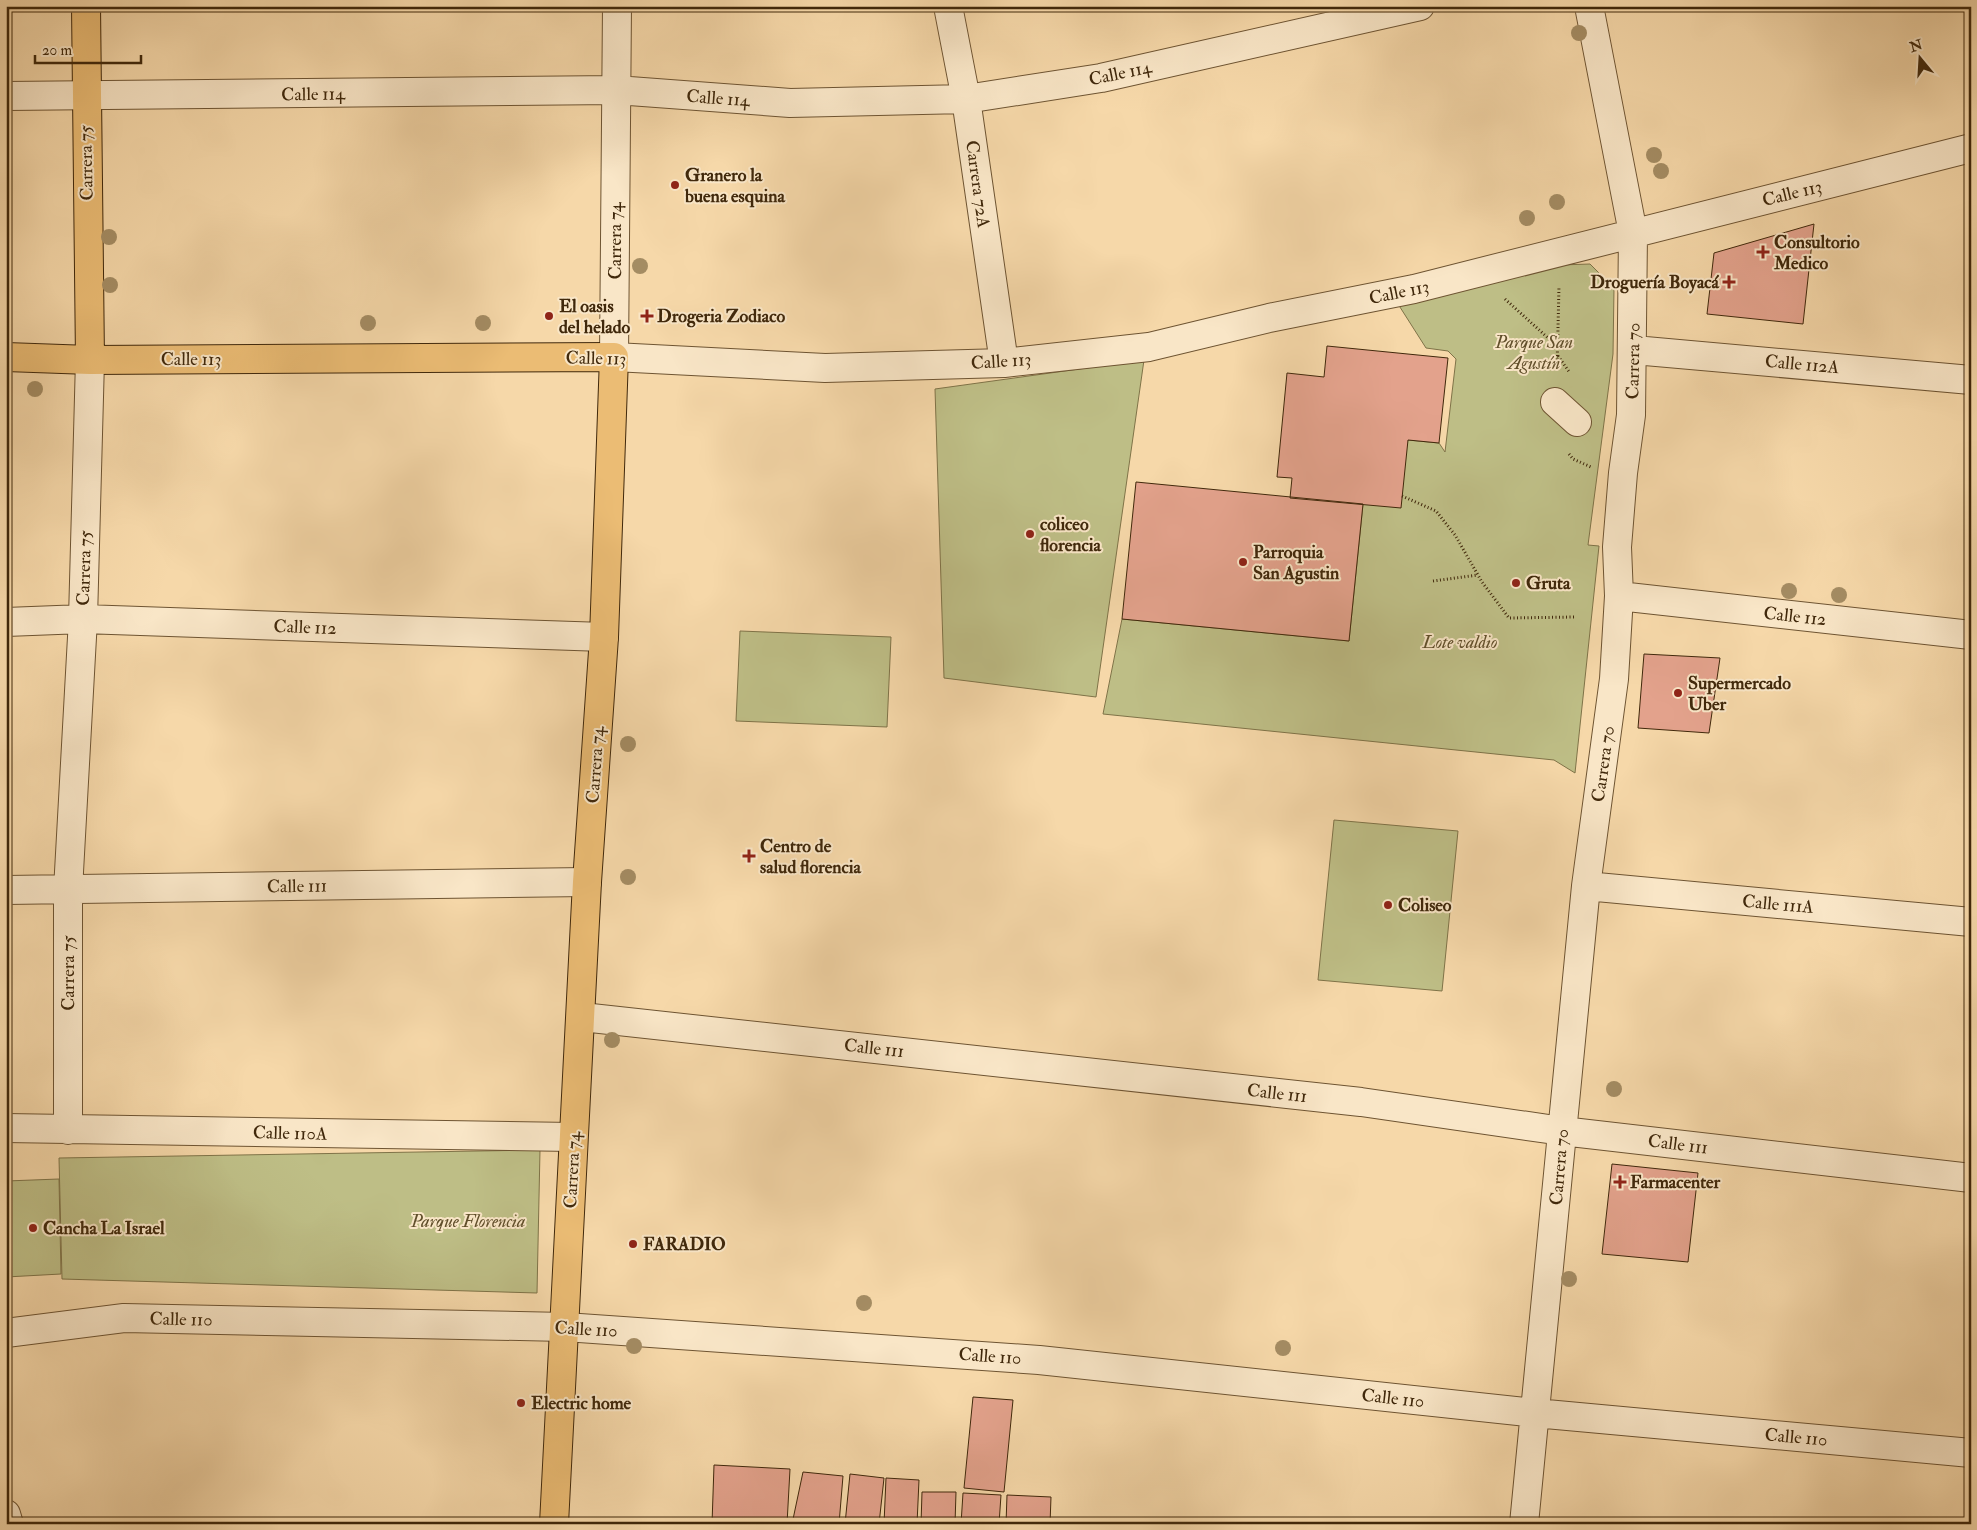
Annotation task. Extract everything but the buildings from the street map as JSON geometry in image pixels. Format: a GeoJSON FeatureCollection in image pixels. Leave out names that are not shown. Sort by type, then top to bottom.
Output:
{"type":"FeatureCollection","features":[{"type":"Feature","properties":{"kind":"main road","name":"Carrera 75"},"geometry":{"type":"LineString","coordinates":[[86,6],[85,97],[90,360]]}},
{"type":"Feature","properties":{"kind":"main road","name":"Calle 113"},"geometry":{"type":"LineString","coordinates":[[6,357],[90,360],[614,357]]}},
{"type":"Feature","properties":{"kind":"main road","name":"Carrera 74"},"geometry":{"type":"LineString","coordinates":[[554,1524],[573,1137],[582,1017],[587,882],[604,638],[614,357]]}},
{"type":"Feature","properties":{"kind":"street","name":"Carrera 74"},"geometry":{"type":"LineString","coordinates":[[614,357],[617,6]]}},
{"type":"Feature","properties":{"kind":"street","name":"Carrera 72A"},"geometry":{"type":"LineString","coordinates":[[948,6],[966,99],[1004,363]]}},
{"type":"Feature","properties":{"kind":"street","name":"Calle 114"},"geometry":{"type":"LineString","coordinates":[[6,96],[85,97],[616,90],[790,103],[966,99],[1101,78],[1420,6]]}},
{"type":"Feature","properties":{"kind":"street","name":"Carrera 70"},"geometry":{"type":"LineString","coordinates":[[1524,1524],[1586,886],[1614,679],[1620,596],[1617,547],[1623,473],[1631,415],[1634,350],[1633,233],[1589,6]]}},
{"type":"Feature","properties":{"kind":"street","name":"Calle 113"},"geometry":{"type":"LineString","coordinates":[[614,357],[825,368],[1004,363],[1150,347],[1269,318],[1414,289],[1971,148]]}},
{"type":"Feature","properties":{"kind":"street","name":"Calle 112A"},"geometry":{"type":"LineString","coordinates":[[1634,350],[1971,380]]}},
{"type":"Feature","properties":{"kind":"street","name":"Carrera 75"},"geometry":{"type":"LineString","coordinates":[[68,1130],[68,890],[83,619],[90,360]]}},
{"type":"Feature","properties":{"kind":"street"},"geometry":{"type":"LineString","coordinates":[[1555,402],[1577,422]]}},
{"type":"Feature","properties":{"kind":"street","name":"Calle 112"},"geometry":{"type":"LineString","coordinates":[[1620,596],[1971,635]]}},
{"type":"Feature","properties":{"kind":"street","name":"Calle 112"},"geometry":{"type":"LineString","coordinates":[[6,622],[83,619],[604,638]]}},
{"type":"Feature","properties":{"kind":"street","name":"Calle 111"},"geometry":{"type":"LineString","coordinates":[[6,890],[587,882]]}},
{"type":"Feature","properties":{"kind":"street","name":"Calle 111A"},"geometry":{"type":"LineString","coordinates":[[1586,886],[1971,922]]}},
{"type":"Feature","properties":{"kind":"street","name":"Calle 111"},"geometry":{"type":"LineString","coordinates":[[582,1017],[1362,1102],[1562,1131],[1971,1178]]}},
{"type":"Feature","properties":{"kind":"street","name":"Calle 110A"},"geometry":{"type":"LineString","coordinates":[[6,1128],[573,1137]]}},
{"type":"Feature","properties":{"kind":"street","name":"Calle 110"},"geometry":{"type":"LineString","coordinates":[[6,1333],[124,1318],[565,1327],[1039,1360],[1535,1413],[1971,1453]]}},
{"type":"Feature","properties":{"kind":"street"},"geometry":{"type":"LineString","coordinates":[[6,1514],[9,1524]]}},
{"type":"Feature","properties":{"kind":"path"},"geometry":{"type":"LineString","coordinates":[[1555,402],[1559,283]]}},
{"type":"Feature","properties":{"kind":"path"},"geometry":{"type":"LineString","coordinates":[[1501,295],[1558,347]]}},
{"type":"Feature","properties":{"kind":"path"},"geometry":{"type":"LineString","coordinates":[[1402,496],[1436,511],[1509,618],[1575,617]]}},
{"type":"Feature","properties":{"kind":"path"},"geometry":{"type":"LineString","coordinates":[[1433,581],[1478,575]]}},
{"type":"Feature","properties":{"kind":"green space","name":"Lote valdio"},"geometry":{"type":"Polygon","coordinates":[[[1590,264],[1614,288],[1613,354],[1588,545],[1599,546],[1575,773],[1554,760],[1103,714],[1122,619],[1349,641],[1363,504],[1408,440],[1439,443],[1445,452],[1456,359],[1448,351],[1426,348],[1398,304],[1560,265],[1590,264]]]}},
{"type":"Feature","properties":{"kind":"green space","name":"coliceo florencia"},"geometry":{"type":"Polygon","coordinates":[[[1144,360],[1096,697],[944,678],[935,389],[1144,360]]]}},
{"type":"Feature","properties":{"kind":"green space"},"geometry":{"type":"Polygon","coordinates":[[[740,631],[891,637],[887,727],[736,721],[740,631]]]}},
{"type":"Feature","properties":{"kind":"green space","name":"Coliseo"},"geometry":{"type":"Polygon","coordinates":[[[1334,820],[1458,831],[1442,991],[1318,980],[1334,820]]]}},
{"type":"Feature","properties":{"kind":"green space","name":"Parque Florencia"},"geometry":{"type":"Polygon","coordinates":[[[540,1150],[537,1293],[62,1279],[59,1158],[540,1150]]]}},
{"type":"Feature","properties":{"kind":"green space","name":"Cancha La Israel"},"geometry":{"type":"Polygon","coordinates":[[[59,1179],[61,1274],[6,1277],[6,1181],[59,1179]]]}},
{"type":"Feature","properties":{"kind":"place","name":"Granero la buena esquina"},"geometry":{"type":"Point","coordinates":[675,185]}},
{"type":"Feature","properties":{"kind":"place","name":"Consultorio Medico"},"geometry":{"type":"Point","coordinates":[1763,252]}},
{"type":"Feature","properties":{"kind":"place","name":"Droguería Boyacá"},"geometry":{"type":"Point","coordinates":[1729,282]}},
{"type":"Feature","properties":{"kind":"place","name":"El oasis del helado"},"geometry":{"type":"Point","coordinates":[549,316]}},
{"type":"Feature","properties":{"kind":"place","name":"Drogeria Zodiaco"},"geometry":{"type":"Point","coordinates":[647,316]}},
{"type":"Feature","properties":{"kind":"place","name":"coliceo florencia"},"geometry":{"type":"Point","coordinates":[1030,534]}},
{"type":"Feature","properties":{"kind":"place","name":"Parroquia San Agustin"},"geometry":{"type":"Point","coordinates":[1243,562]}},
{"type":"Feature","properties":{"kind":"place","name":"Gruta"},"geometry":{"type":"Point","coordinates":[1516,583]}},
{"type":"Feature","properties":{"kind":"place","name":"Supermercado Uber"},"geometry":{"type":"Point","coordinates":[1678,693]}},
{"type":"Feature","properties":{"kind":"place","name":"Centro de salud florencia"},"geometry":{"type":"Point","coordinates":[749,856]}},
{"type":"Feature","properties":{"kind":"place","name":"Coliseo"},"geometry":{"type":"Point","coordinates":[1388,905]}},
{"type":"Feature","properties":{"kind":"place","name":"Farmacenter"},"geometry":{"type":"Point","coordinates":[1620,1182]}},
{"type":"Feature","properties":{"kind":"place","name":"Cancha La Israel"},"geometry":{"type":"Point","coordinates":[33,1228]}},
{"type":"Feature","properties":{"kind":"place","name":"FARADIO"},"geometry":{"type":"Point","coordinates":[633,1244]}},
{"type":"Feature","properties":{"kind":"place","name":"Electric home"},"geometry":{"type":"Point","coordinates":[521,1403]}},
{"type":"Feature","properties":{"kind":"park label","name":"Parque San Agustín"},"geometry":{"type":"Point","coordinates":[1534,352]}}]}
